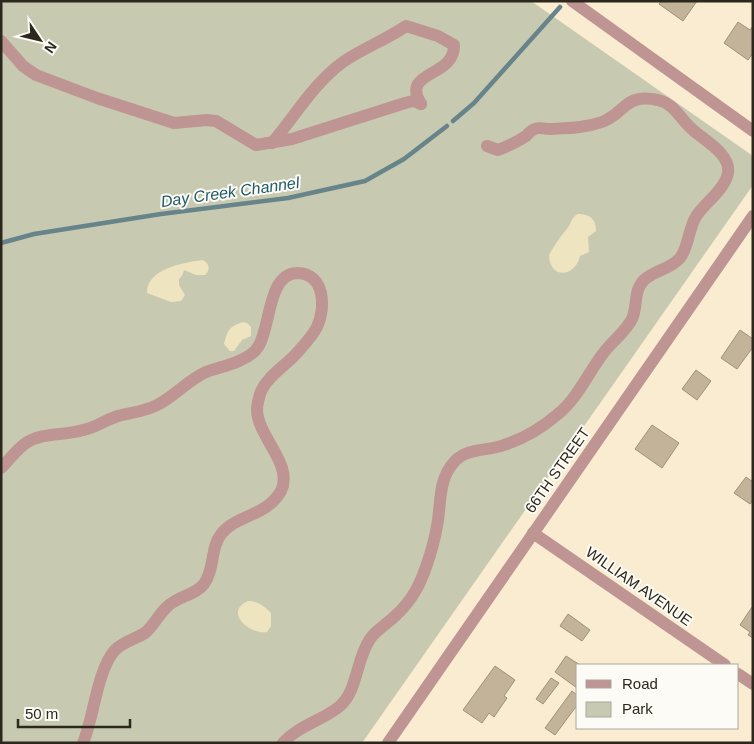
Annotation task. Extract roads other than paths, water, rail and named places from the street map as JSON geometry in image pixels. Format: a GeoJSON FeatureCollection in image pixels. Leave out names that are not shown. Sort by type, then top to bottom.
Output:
{"type":"FeatureCollection","features":[{"type":"Feature","properties":{"kind":"street"},"geometry":{"type":"LineString","coordinates":[[572,1],[753,131]]}},
{"type":"Feature","properties":{"kind":"street"},"geometry":{"type":"LineString","coordinates":[[1,41],[22,66],[36,75],[174,123],[216,121],[256,145],[272,143],[292,139],[413,101],[421,104],[416,97],[417,86],[426,75],[446,65],[452,58],[454,45],[438,36],[406,26],[342,63],[321,82],[296,110],[272,143]]}},
{"type":"Feature","properties":{"kind":"street"},"geometry":{"type":"LineString","coordinates":[[283,743],[295,730],[327,715],[342,704],[353,686],[356,671],[370,638],[410,601],[418,587],[436,532],[442,483],[456,459],[467,453],[502,446],[541,426],[560,413],[569,404],[605,352],[628,326],[633,317],[636,293],[643,281],[673,265],[680,259],[694,221],[722,186],[728,175],[728,166],[714,147],[693,130],[676,109],[667,103],[655,100],[639,99],[628,103],[605,121],[592,125],[576,128],[535,128],[512,145],[498,150],[487,146]]}},
{"type":"Feature","properties":{"kind":"street","name":"66TH STREET"},"geometry":{"type":"LineString","coordinates":[[388,743],[753,216]]}},
{"type":"Feature","properties":{"kind":"street"},"geometry":{"type":"LineString","coordinates":[[1,468],[26,443],[47,435],[83,430],[117,416],[157,405],[206,372],[247,358],[261,341],[279,284],[286,277],[295,273],[308,274],[317,282],[322,296],[322,309],[316,330],[295,356],[269,380],[261,392],[257,408],[265,436],[281,465],[284,478],[280,491],[261,512],[228,527],[220,535],[216,542],[209,575],[204,585],[196,591],[174,601],[165,608],[146,631],[116,650],[109,660],[102,678],[83,743]]}},
{"type":"Feature","properties":{"kind":"street","name":"WILLIAM AVENUE"},"geometry":{"type":"LineString","coordinates":[[533,532],[724,664]]}},
{"type":"Feature","properties":{"kind":"street"},"geometry":{"type":"LineString","coordinates":[[739,675],[753,684]]}},
{"type":"Feature","properties":{"kind":"waterway","name":"Day Creek Channel"},"geometry":{"type":"LineString","coordinates":[[453,121],[474,103],[560,7]]}},
{"type":"Feature","properties":{"kind":"waterway","name":"Day Creek Channel"},"geometry":{"type":"LineString","coordinates":[[1,243],[34,234],[161,214],[288,198],[365,181],[404,159],[447,126]]}}]}
